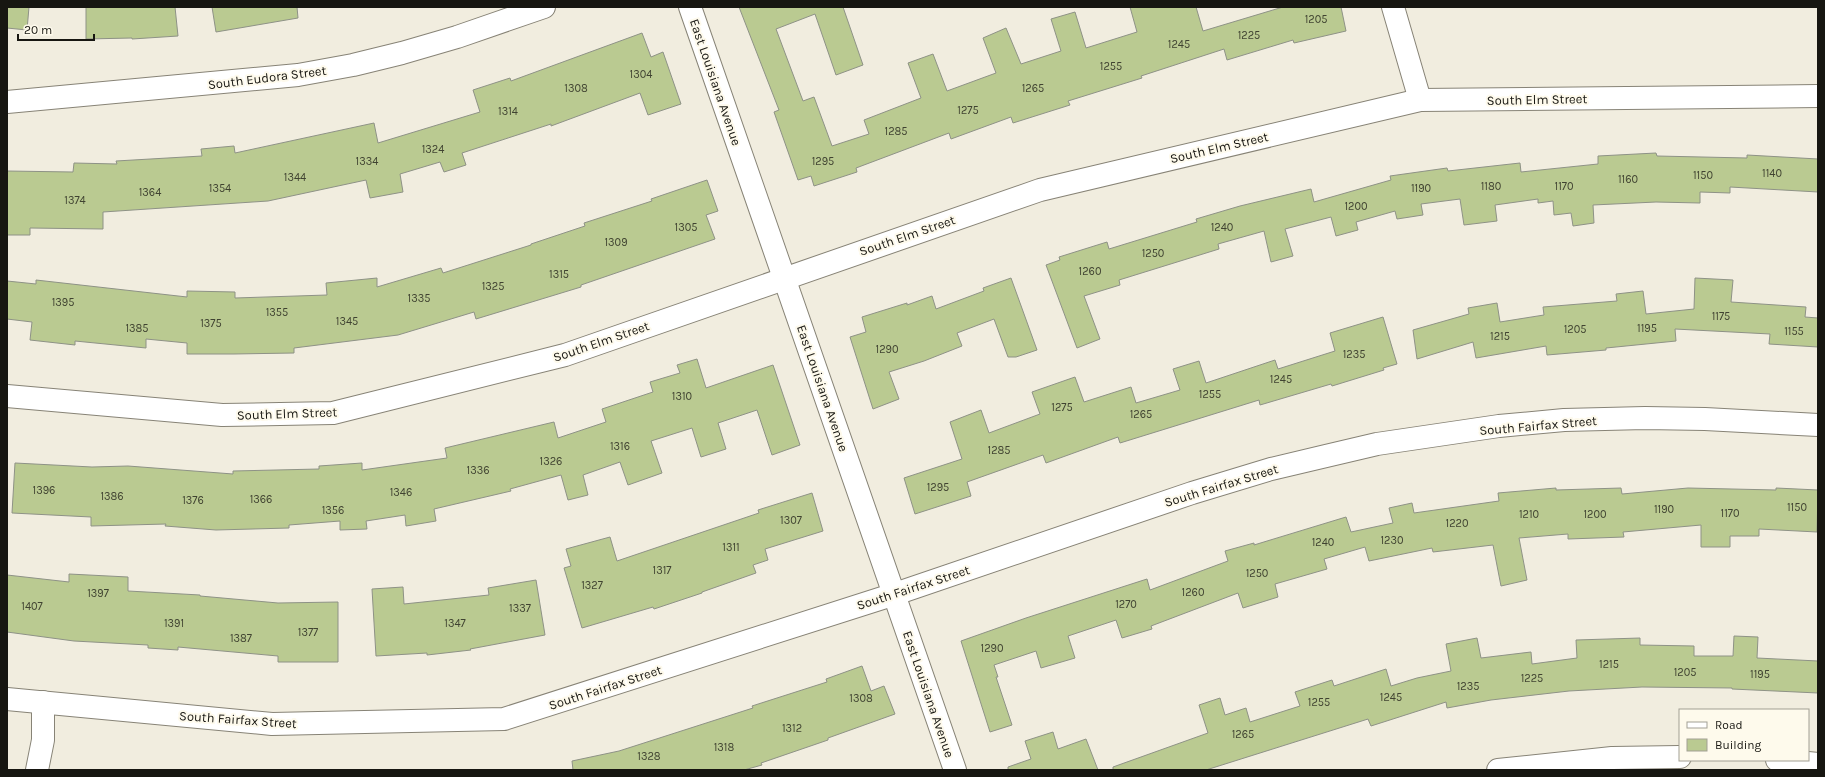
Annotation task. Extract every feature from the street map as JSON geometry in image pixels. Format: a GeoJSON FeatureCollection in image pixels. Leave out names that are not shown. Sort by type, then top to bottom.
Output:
{"type":"FeatureCollection","features":[{"type":"Feature","properties":{"kind":"street","name":"South Eudora Street"},"geometry":{"type":"LineString","coordinates":[[7,102],[298,75],[402,53],[544,7]]}},
{"type":"Feature","properties":{"kind":"street","name":"East Louisiana Avenue"},"geometry":{"type":"LineString","coordinates":[[690,7],[955,770]]}},
{"type":"Feature","properties":{"kind":"street"},"geometry":{"type":"LineString","coordinates":[[1394,7],[1420,100]]}},
{"type":"Feature","properties":{"kind":"street","name":"South Elm Street"},"geometry":{"type":"LineString","coordinates":[[7,396],[222,415],[333,414],[565,355],[1040,190],[1420,100],[1818,96]]}},
{"type":"Feature","properties":{"kind":"street","name":"South Fairfax Street"},"geometry":{"type":"LineString","coordinates":[[7,699],[272,724],[504,719],[894,594],[1199,491],[1271,469],[1377,444],[1499,426],[1564,420],[1705,418],[1818,425]]}},
{"type":"Feature","properties":{"kind":"street"},"geometry":{"type":"LineString","coordinates":[[37,770],[43,740],[43,702]]}},
{"type":"Feature","properties":{"kind":"street"},"geometry":{"type":"LineString","coordinates":[[1498,770],[1612,758],[1679,757]]}},
{"type":"Feature","properties":{"kind":"street"},"geometry":{"type":"LineString","coordinates":[[1787,761],[1818,764]]}},
{"type":"Feature","properties":{"kind":"building"},"geometry":{"type":"Polygon","coordinates":[[[7,7],[29,7],[27,30],[7,28],[7,7]]]}},
{"type":"Feature","properties":{"kind":"building"},"geometry":{"type":"Polygon","coordinates":[[[86,7],[175,7],[178,36],[132,39],[86,39],[86,7]]]}},
{"type":"Feature","properties":{"kind":"building"},"geometry":{"type":"Polygon","coordinates":[[[212,7],[297,7],[298,18],[216,32],[212,7]]]}},
{"type":"Feature","properties":{"kind":"building"},"geometry":{"type":"Polygon","coordinates":[[[739,7],[843,7],[863,65],[836,75],[815,14],[776,29],[803,101],[814,97],[832,146],[869,134],[864,120],[921,98],[908,63],[933,54],[947,91],[996,73],[983,38],[1006,28],[1021,64],[1061,51],[1051,19],[1075,12],[1086,48],[1137,32],[1130,7],[1196,7],[1203,31],[1283,7],[1341,7],[1346,31],[1294,43],[1293,40],[1227,60],[1224,49],[1141,76],[1142,78],[1068,101],[1070,105],[1013,123],[1011,117],[951,139],[949,133],[856,168],[857,172],[814,186],[811,176],[798,180],[774,112],[779,110],[739,7]]]}},
{"type":"Feature","properties":{"kind":"building"},"geometry":{"type":"Polygon","coordinates":[[[642,33],[651,57],[663,52],[681,104],[648,115],[640,93],[551,126],[551,124],[462,153],[466,165],[444,172],[440,162],[400,174],[403,192],[370,198],[366,180],[268,201],[103,212],[103,229],[30,228],[30,235],[7,235],[7,171],[73,172],[74,163],[117,164],[116,161],[202,156],[201,149],[234,146],[235,153],[374,123],[378,143],[480,112],[473,90],[510,78],[511,81],[642,33]]]}},
{"type":"Feature","properties":{"kind":"building"},"geometry":{"type":"Polygon","coordinates":[[[1656,153],[1657,156],[1747,158],[1747,155],[1818,159],[1818,192],[1730,187],[1730,193],[1700,192],[1700,203],[1656,202],[1593,205],[1594,223],[1573,226],[1571,213],[1554,215],[1553,201],[1538,203],[1538,199],[1495,205],[1497,221],[1464,225],[1460,199],[1421,204],[1423,215],[1397,219],[1395,211],[1356,222],[1358,230],[1336,236],[1331,217],[1285,229],[1293,256],[1271,262],[1264,231],[1218,244],[1219,249],[1119,280],[1120,285],[1084,296],[1100,339],[1077,348],[1046,265],[1060,260],[1059,257],[1107,242],[1109,249],[1197,222],[1196,219],[1240,206],[1311,189],[1314,202],[1391,180],[1390,176],[1447,168],[1448,171],[1520,163],[1521,172],[1598,164],[1598,156],[1656,153]]]}},
{"type":"Feature","properties":{"kind":"building"},"geometry":{"type":"Polygon","coordinates":[[[707,180],[718,211],[706,215],[715,239],[581,285],[581,287],[476,319],[474,312],[398,335],[294,348],[294,353],[187,354],[187,343],[146,339],[146,348],[75,341],[75,345],[30,340],[32,322],[7,319],[7,281],[36,284],[36,280],[187,297],[187,291],[235,292],[235,298],[327,295],[326,283],[377,278],[377,287],[441,268],[443,273],[531,245],[585,226],[584,223],[652,201],[651,199],[707,180]]]}},
{"type":"Feature","properties":{"kind":"building"},"geometry":{"type":"Polygon","coordinates":[[[1011,278],[1037,350],[1016,357],[1008,357],[994,319],[957,333],[962,346],[924,361],[889,372],[899,399],[873,409],[850,337],[866,332],[862,317],[907,303],[907,305],[932,296],[936,309],[984,291],[983,288],[1011,278]]]}},
{"type":"Feature","properties":{"kind":"building"},"geometry":{"type":"Polygon","coordinates":[[[1695,278],[1733,280],[1731,302],[1806,307],[1805,317],[1818,318],[1818,347],[1769,344],[1770,334],[1675,329],[1676,341],[1606,348],[1606,350],[1547,355],[1546,346],[1476,358],[1473,342],[1417,359],[1413,330],[1469,314],[1468,308],[1497,303],[1500,322],[1544,315],[1543,307],[1617,301],[1616,294],[1643,291],[1646,314],[1694,309],[1695,278]]]}},
{"type":"Feature","properties":{"kind":"building"},"geometry":{"type":"Polygon","coordinates":[[[1383,317],[1397,364],[1383,368],[1384,370],[1332,386],[1331,384],[1260,405],[1259,400],[1120,443],[1118,437],[1046,463],[1043,455],[967,482],[971,496],[915,514],[904,478],[962,459],[950,422],[981,410],[989,433],[1040,414],[1032,392],[1075,377],[1084,402],[1131,387],[1136,403],[1180,390],[1173,369],[1199,361],[1206,383],[1275,360],[1278,369],[1335,351],[1330,333],[1383,317]]]}},
{"type":"Feature","properties":{"kind":"building"},"geometry":{"type":"Polygon","coordinates":[[[697,359],[706,388],[773,365],[800,445],[772,455],[757,410],[718,423],[726,449],[701,457],[692,428],[651,441],[662,473],[628,485],[620,462],[583,475],[588,495],[568,500],[561,475],[510,489],[511,491],[434,509],[436,521],[406,526],[405,515],[366,521],[367,529],[340,530],[340,521],[289,525],[289,528],[216,530],[165,526],[166,524],[91,526],[91,517],[12,513],[15,463],[92,467],[128,466],[233,474],[233,471],[319,469],[319,466],[362,463],[362,470],[447,458],[445,448],[554,422],[558,438],[606,422],[602,409],[653,392],[650,382],[680,373],[677,365],[697,359]]]}},
{"type":"Feature","properties":{"kind":"building"},"geometry":{"type":"Polygon","coordinates":[[[1556,488],[1556,490],[1621,488],[1622,494],[1688,488],[1776,490],[1776,488],[1818,490],[1817,532],[1759,529],[1759,536],[1730,536],[1730,547],[1701,547],[1701,525],[1623,532],[1624,537],[1568,539],[1568,534],[1519,538],[1527,580],[1501,586],[1493,545],[1433,552],[1432,548],[1369,561],[1365,547],[1324,559],[1327,569],[1275,584],[1278,597],[1243,608],[1238,593],[1151,626],[1152,629],[1122,638],[1116,620],[1068,636],[1075,658],[1041,668],[1036,651],[994,665],[998,677],[996,677],[1012,725],[990,732],[961,641],[1026,618],[1147,579],[1150,590],[1228,561],[1225,551],[1254,543],[1254,545],[1346,517],[1351,532],[1393,523],[1389,508],[1412,503],[1414,513],[1499,501],[1498,493],[1556,488]]]}},
{"type":"Feature","properties":{"kind":"building"},"geometry":{"type":"Polygon","coordinates":[[[812,493],[823,531],[765,549],[768,560],[753,565],[756,573],[654,609],[653,607],[582,628],[564,568],[571,566],[566,549],[610,537],[617,561],[759,513],[758,510],[812,493]]]}},
{"type":"Feature","properties":{"kind":"building"},"geometry":{"type":"Polygon","coordinates":[[[69,574],[128,577],[128,591],[200,595],[278,603],[338,602],[338,662],[278,662],[278,656],[178,647],[178,650],[148,648],[148,645],[74,641],[7,632],[7,575],[69,582],[69,574]]]}},
{"type":"Feature","properties":{"kind":"building"},"geometry":{"type":"Polygon","coordinates":[[[536,580],[545,635],[470,649],[471,650],[427,655],[427,653],[376,656],[372,589],[403,587],[404,604],[489,595],[488,588],[536,580]]]}},
{"type":"Feature","properties":{"kind":"building"},"geometry":{"type":"Polygon","coordinates":[[[1734,636],[1758,637],[1757,658],[1818,661],[1818,693],[1732,688],[1642,687],[1569,691],[1491,700],[1447,708],[1446,702],[1371,726],[1368,719],[1206,770],[1113,770],[1113,767],[1208,733],[1199,705],[1220,698],[1225,715],[1246,708],[1250,722],[1300,706],[1295,692],[1332,680],[1334,686],[1386,669],[1391,686],[1417,678],[1451,671],[1446,644],[1477,638],[1481,658],[1531,652],[1532,664],[1577,658],[1576,640],[1640,638],[1640,645],[1694,646],[1694,656],[1733,656],[1734,636]]]}},
{"type":"Feature","properties":{"kind":"building"},"geometry":{"type":"Polygon","coordinates":[[[862,666],[871,691],[884,686],[895,714],[828,738],[828,740],[761,763],[762,765],[744,770],[573,770],[572,761],[619,751],[753,708],[752,706],[827,682],[826,679],[862,666]]]}},
{"type":"Feature","properties":{"kind":"building"},"geometry":{"type":"Polygon","coordinates":[[[1053,732],[1058,749],[1086,739],[1098,770],[1008,770],[1008,767],[1031,759],[1025,741],[1053,732]]]}}]}
